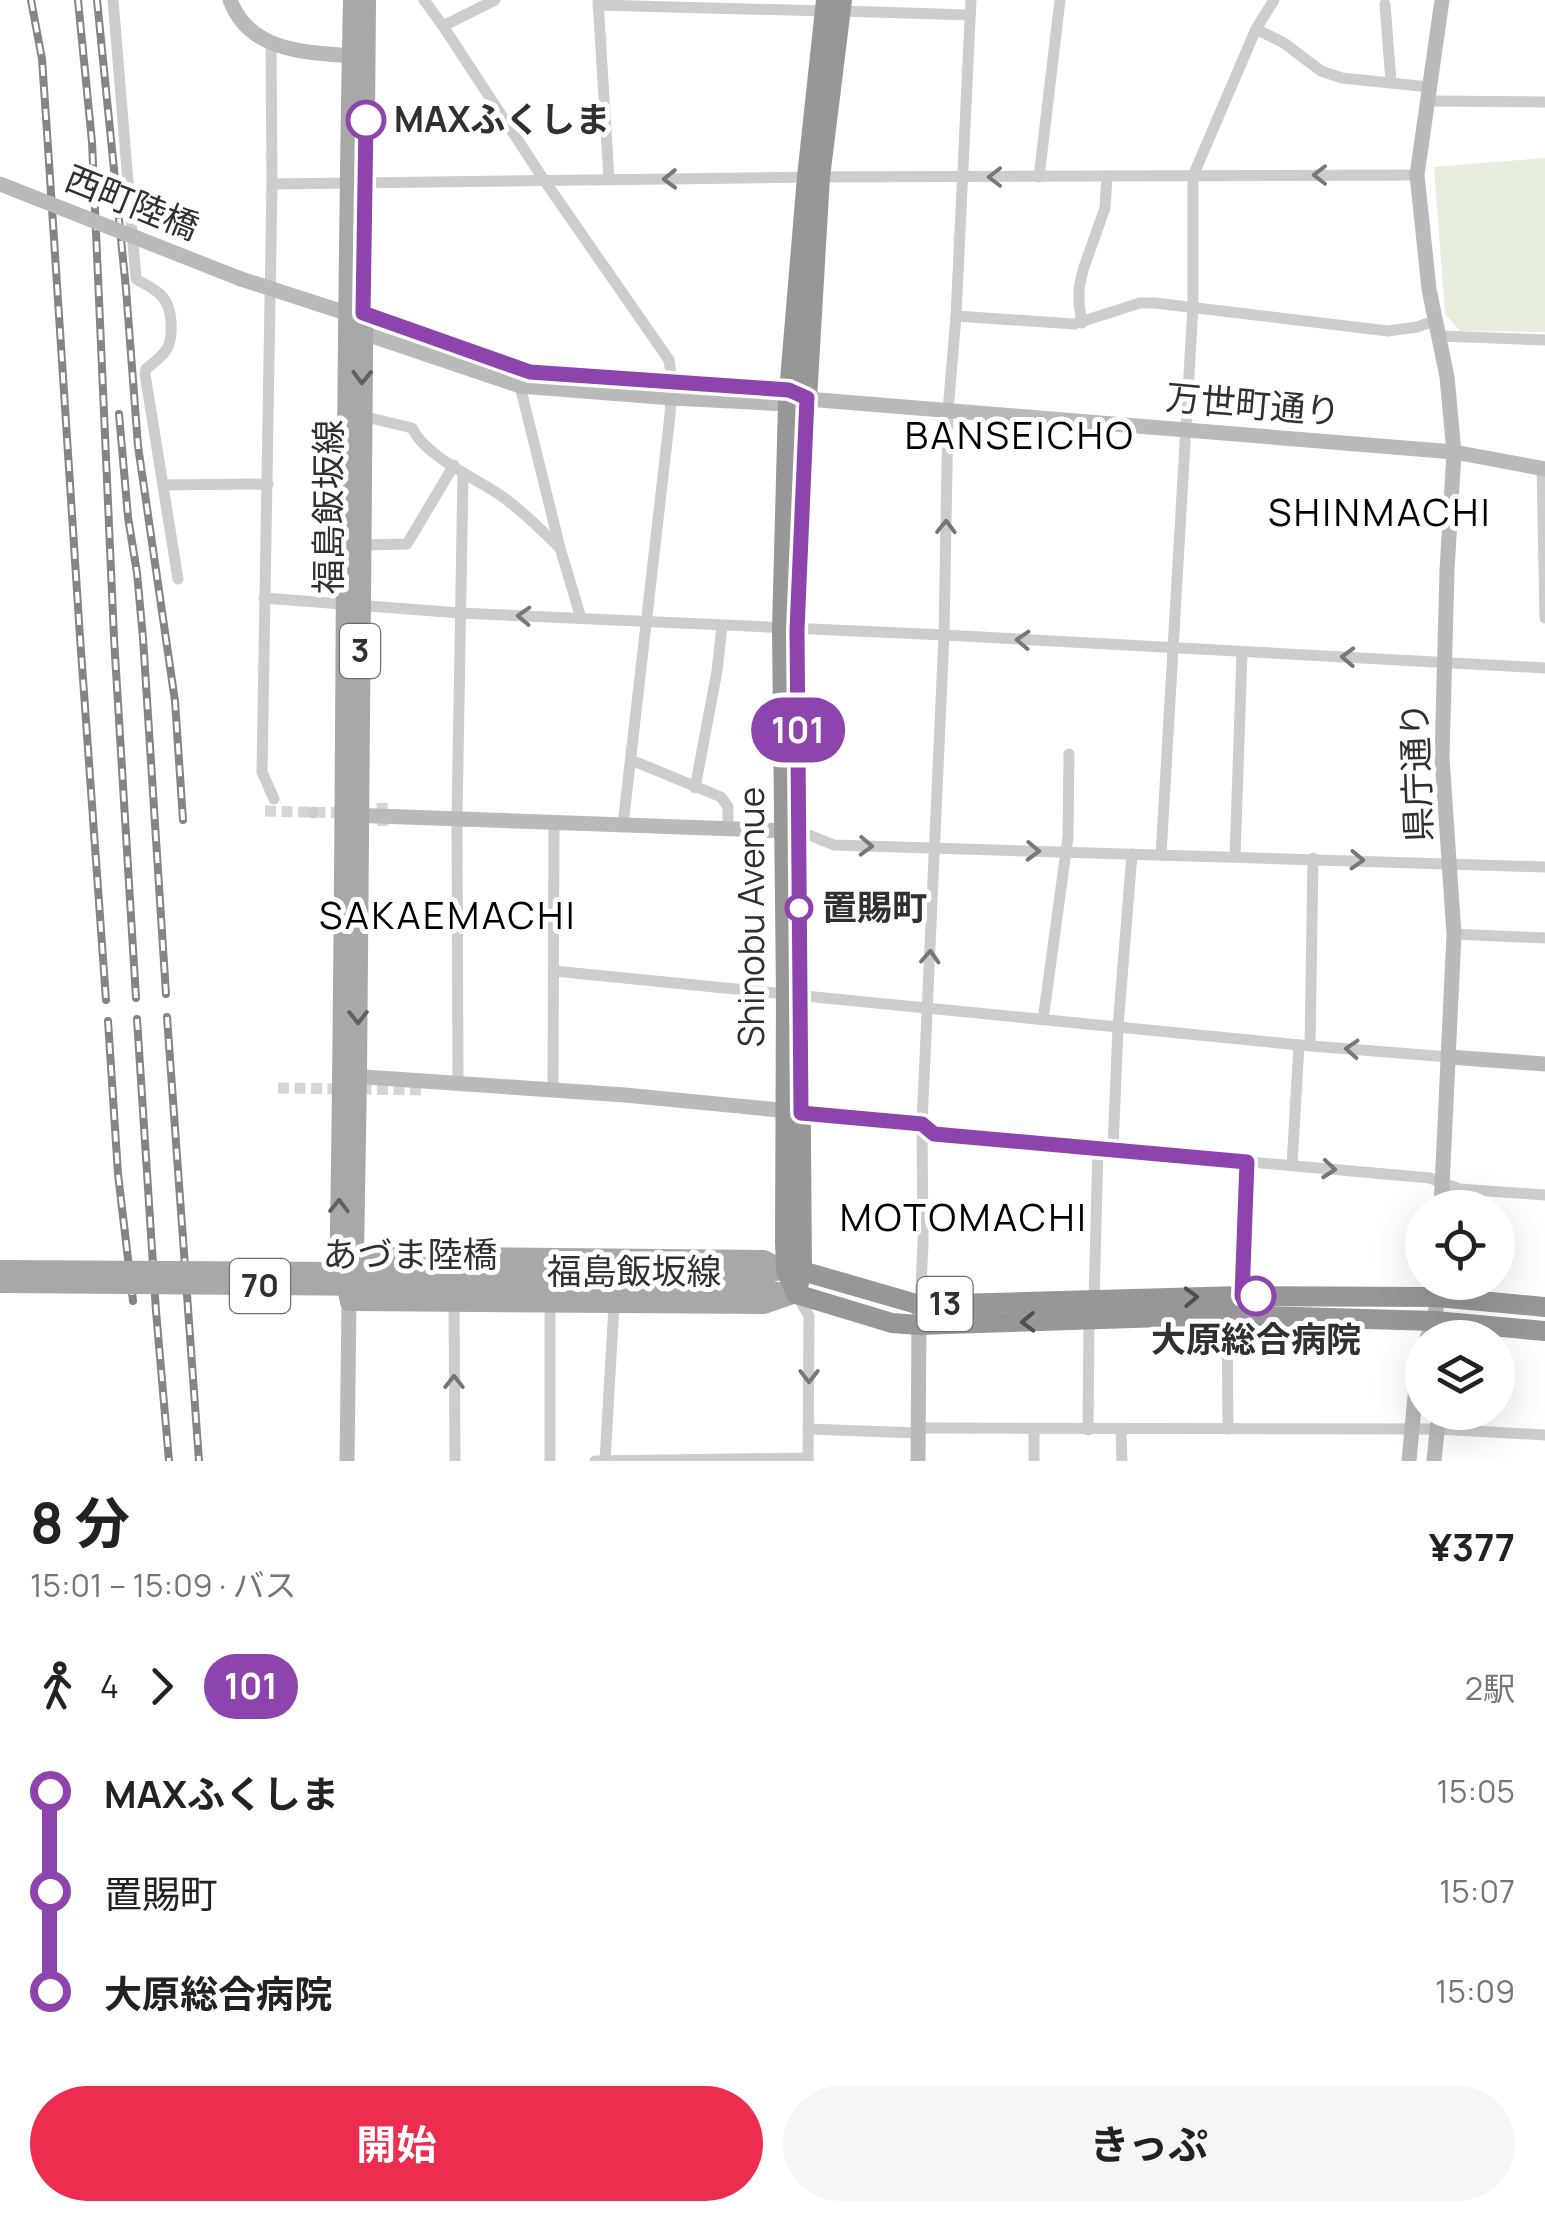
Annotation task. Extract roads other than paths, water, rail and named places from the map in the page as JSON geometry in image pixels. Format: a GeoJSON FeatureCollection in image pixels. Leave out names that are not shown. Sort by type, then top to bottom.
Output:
{"type":"FeatureCollection","features":[{"type":"Feature","properties":{"kind":"highway","name":"Shinobu Avenue"},"geometry":{"type":"LineString","coordinates":[[796,1294],[790,630],[795,397],[833,6]]}},
{"type":"Feature","properties":{"kind":"highway","name":"13"},"geometry":{"type":"LineString","coordinates":[[794,1271],[919,1315]]}},
{"type":"Feature","properties":{"kind":"highway","name":"13"},"geometry":{"type":"LineString","coordinates":[[796,1294],[892,1323],[919,1315],[1091,1310],[1242,1296],[1405,1291]]}},
{"type":"Feature","properties":{"kind":"highway","name":"13"},"geometry":{"type":"LineString","coordinates":[[1501,1300],[1545,1307]]}},
{"type":"Feature","properties":{"kind":"highway","name":"13"},"geometry":{"type":"LineString","coordinates":[[1091,1310],[1227,1315],[1405,1330]]}},
{"type":"Feature","properties":{"kind":"highway","name":"13"},"geometry":{"type":"LineString","coordinates":[[1515,1331],[1545,1331]]}},
{"type":"Feature","properties":{"kind":"main road","name":"3"},"geometry":{"type":"LineString","coordinates":[[352,0],[359,57]]}},
{"type":"Feature","properties":{"kind":"main road","name":"3"},"geometry":{"type":"LineString","coordinates":[[355,313],[359,57],[367,0]]}},
{"type":"Feature","properties":{"kind":"main road","name":"福島飯坂線"},"geometry":{"type":"LineString","coordinates":[[352,606],[360,545],[363,333],[355,313]]}},
{"type":"Feature","properties":{"kind":"main road","name":"福島飯坂線"},"geometry":{"type":"LineString","coordinates":[[355,313],[349,1302],[764,1305],[796,1294]]}},
{"type":"Feature","properties":{"kind":"main road","name":"福島飯坂線"},"geometry":{"type":"LineString","coordinates":[[347,1255],[764,1259],[794,1271]]}},
{"type":"Feature","properties":{"kind":"main road","name":"あづま陸橋"},"geometry":{"type":"LineString","coordinates":[[0,1270],[520,1280]]}},
{"type":"Feature","properties":{"kind":"main road","name":"70"},"geometry":{"type":"LineString","coordinates":[[520,1280],[794,1271]]}},
{"type":"Feature","properties":{"kind":"main road","name":"70"},"geometry":{"type":"LineString","coordinates":[[520,1280],[764,1289],[796,1294]]}},
{"type":"Feature","properties":{"kind":"main road","name":"あづま陸橋"},"geometry":{"type":"LineString","coordinates":[[0,1284],[520,1280]]}},
{"type":"Feature","properties":{"kind":"street"},"geometry":{"type":"LineString","coordinates":[[113,0],[136,279],[161,294],[170,306],[172,340],[145,374],[178,579]]}},
{"type":"Feature","properties":{"kind":"street"},"geometry":{"type":"LineString","coordinates":[[230,0],[251,29],[272,44],[310,54],[359,57]]}},
{"type":"Feature","properties":{"kind":"street"},"geometry":{"type":"LineString","coordinates":[[424,0],[666,354],[672,390],[623,825]]}},
{"type":"Feature","properties":{"kind":"street"},"geometry":{"type":"LineString","coordinates":[[444,26],[495,0]]}},
{"type":"Feature","properties":{"kind":"street"},"geometry":{"type":"LineString","coordinates":[[918,1461],[922,1124],[944,636],[948,411],[971,0]]}},
{"type":"Feature","properties":{"kind":"street"},"geometry":{"type":"LineString","coordinates":[[1039,177],[1060,0]]}},
{"type":"Feature","properties":{"kind":"street"},"geometry":{"type":"LineString","coordinates":[[1161,855],[1193,306],[1193,176],[1256,29],[1274,0]]}},
{"type":"Feature","properties":{"kind":"street","name":"県庁通り"},"geometry":{"type":"LineString","coordinates":[[1441,1190],[1454,934],[1442,758],[1454,452],[1417,175],[1442,0]]}},
{"type":"Feature","properties":{"kind":"street"},"geometry":{"type":"LineString","coordinates":[[609,179],[598,2],[904,7],[970,15]]}},
{"type":"Feature","properties":{"kind":"street"},"geometry":{"type":"LineString","coordinates":[[1385,4],[1391,82]]}},
{"type":"Feature","properties":{"kind":"street"},"geometry":{"type":"LineString","coordinates":[[1256,29],[1284,43],[1321,72],[1342,78],[1391,82],[1429,94],[1545,102]]}},
{"type":"Feature","properties":{"kind":"street"},"geometry":{"type":"LineString","coordinates":[[272,44],[262,772],[274,798]]}},
{"type":"Feature","properties":{"kind":"street"},"geometry":{"type":"LineString","coordinates":[[272,184],[1417,175]]}},
{"type":"Feature","properties":{"kind":"street"},"geometry":{"type":"LineString","coordinates":[[1082,322],[1079,288],[1105,208],[1107,176]]}},
{"type":"Feature","properties":{"kind":"street","name":"西町陸橋"},"geometry":{"type":"LineString","coordinates":[[0,184],[269,288],[530,372],[672,390]]}},
{"type":"Feature","properties":{"kind":"street"},"geometry":{"type":"LineString","coordinates":[[956,316],[1074,324],[1140,304],[1193,306],[1388,331],[1437,328],[1545,340]]}},
{"type":"Feature","properties":{"kind":"street"},"geometry":{"type":"LineString","coordinates":[[363,333],[520,386],[672,390]]}},
{"type":"Feature","properties":{"kind":"street"},"geometry":{"type":"LineString","coordinates":[[520,386],[580,618]]}},
{"type":"Feature","properties":{"kind":"street","name":"万世町通り"},"geometry":{"type":"LineString","coordinates":[[672,390],[1454,452],[1543,469]]}},
{"type":"Feature","properties":{"kind":"street"},"geometry":{"type":"LineString","coordinates":[[362,416],[412,428],[418,440],[502,496],[560,548]]}},
{"type":"Feature","properties":{"kind":"street"},"geometry":{"type":"LineString","coordinates":[[360,545],[407,544],[458,469]]}},
{"type":"Feature","properties":{"kind":"street"},"geometry":{"type":"LineString","coordinates":[[458,469],[458,1083]]}},
{"type":"Feature","properties":{"kind":"street"},"geometry":{"type":"LineString","coordinates":[[1543,469],[1545,618]]}},
{"type":"Feature","properties":{"kind":"street"},"geometry":{"type":"LineString","coordinates":[[162,485],[268,484]]}},
{"type":"Feature","properties":{"kind":"street"},"geometry":{"type":"LineString","coordinates":[[264,598],[460,613],[1545,668]]}},
{"type":"Feature","properties":{"kind":"street"},"geometry":{"type":"LineString","coordinates":[[695,788],[722,626]]}},
{"type":"Feature","properties":{"kind":"street"},"geometry":{"type":"LineString","coordinates":[[1235,856],[1242,653]]}},
{"type":"Feature","properties":{"kind":"street"},"geometry":{"type":"LineString","coordinates":[[1043,1020],[1066,852],[1069,754]]}},
{"type":"Feature","properties":{"kind":"street"},"geometry":{"type":"LineString","coordinates":[[631,760],[721,797],[728,808],[728,828]]}},
{"type":"Feature","properties":{"kind":"street"},"geometry":{"type":"LineString","coordinates":[[352,815],[792,831],[834,844],[1545,867]]}},
{"type":"Feature","properties":{"kind":"street"},"geometry":{"type":"LineString","coordinates":[[553,1090],[554,822]]}},
{"type":"Feature","properties":{"kind":"street"},"geometry":{"type":"LineString","coordinates":[[1113,1149],[1132,854]]}},
{"type":"Feature","properties":{"kind":"street"},"geometry":{"type":"LineString","coordinates":[[1292,1166],[1305,1046],[1313,858]]}},
{"type":"Feature","properties":{"kind":"street"},"geometry":{"type":"LineString","coordinates":[[1454,934],[1545,938]]}},
{"type":"Feature","properties":{"kind":"street"},"geometry":{"type":"LineString","coordinates":[[554,971],[1305,1046],[1545,1064]]}},
{"type":"Feature","properties":{"kind":"street"},"geometry":{"type":"LineString","coordinates":[[350,1076],[553,1090],[922,1124],[934,1134],[1430,1178],[1459,1189],[1545,1195]]}},
{"type":"Feature","properties":{"kind":"street"},"geometry":{"type":"LineString","coordinates":[[1088,1430],[1098,1148]]}},
{"type":"Feature","properties":{"kind":"street"},"geometry":{"type":"LineString","coordinates":[[1242,1296],[1247,1162]]}},
{"type":"Feature","properties":{"kind":"street"},"geometry":{"type":"LineString","coordinates":[[595,1461],[808,1460],[809,1316],[796,1294]]}},
{"type":"Feature","properties":{"kind":"street"},"geometry":{"type":"LineString","coordinates":[[347,1461],[349,1302]]}},
{"type":"Feature","properties":{"kind":"street"},"geometry":{"type":"LineString","coordinates":[[454,1303],[455,1461]]}},
{"type":"Feature","properties":{"kind":"street"},"geometry":{"type":"LineString","coordinates":[[550,1304],[550,1461]]}},
{"type":"Feature","properties":{"kind":"street"},"geometry":{"type":"LineString","coordinates":[[605,1461],[614,1304]]}},
{"type":"Feature","properties":{"kind":"street"},"geometry":{"type":"LineString","coordinates":[[1227,1315],[1228,1429]]}},
{"type":"Feature","properties":{"kind":"street"},"geometry":{"type":"LineString","coordinates":[[808,1429],[1405,1430]]}},
{"type":"Feature","properties":{"kind":"street"},"geometry":{"type":"LineString","coordinates":[[1034,1430],[1034,1461]]}},
{"type":"Feature","properties":{"kind":"street"},"geometry":{"type":"LineString","coordinates":[[1121,1430],[1122,1461]]}},
{"type":"Feature","properties":{"kind":"street"},"geometry":{"type":"LineString","coordinates":[[1409,1461],[1411,1430]]}},
{"type":"Feature","properties":{"kind":"street"},"geometry":{"type":"LineString","coordinates":[[1434,1461],[1437,1430]]}},
{"type":"Feature","properties":{"kind":"street"},"geometry":{"type":"LineString","coordinates":[[1507,1430],[1545,1435]]}},
{"type":"Feature","properties":{"kind":"tunnel"},"geometry":{"type":"LineString","coordinates":[[382,803],[383,826]]}},
{"type":"Feature","properties":{"kind":"tunnel"},"geometry":{"type":"LineString","coordinates":[[265,811],[348,813]]}},
{"type":"Feature","properties":{"kind":"tunnel"},"geometry":{"type":"LineString","coordinates":[[278,1088],[425,1090]]}},
{"type":"Feature","properties":{"kind":"railway"},"geometry":{"type":"LineString","coordinates":[[31,0],[42,59],[106,1000]]}},
{"type":"Feature","properties":{"kind":"railway"},"geometry":{"type":"LineString","coordinates":[[78,0],[92,142],[114,638],[136,998]]}},
{"type":"Feature","properties":{"kind":"railway"},"geometry":{"type":"LineString","coordinates":[[97,0],[138,446],[175,701],[183,820]]}},
{"type":"Feature","properties":{"kind":"railway"},"geometry":{"type":"LineString","coordinates":[[119,414],[143,638],[166,994]]}},
{"type":"Feature","properties":{"kind":"railway"},"geometry":{"type":"LineString","coordinates":[[167,1017],[199,1461]]}},
{"type":"Feature","properties":{"kind":"railway"},"geometry":{"type":"LineString","coordinates":[[137,1019],[169,1461]]}},
{"type":"Feature","properties":{"kind":"railway"},"geometry":{"type":"LineString","coordinates":[[108,1021],[118,1174],[133,1301]]}},
{"type":"Feature","properties":{"kind":"place","name":"MAXふくしま"},"geometry":{"type":"Point","coordinates":[366,120]}},
{"type":"Feature","properties":{"kind":"place","name":"置賜町"},"geometry":{"type":"Point","coordinates":[799,908]}},
{"type":"Feature","properties":{"kind":"place","name":"大原総合病院"},"geometry":{"type":"Point","coordinates":[1256,1296]}},
{"type":"Feature","properties":{"kind":"district","name":"BANSEICHO"},"geometry":{"type":"Point","coordinates":[1020,436]}},
{"type":"Feature","properties":{"kind":"district","name":"SHINMACHI"},"geometry":{"type":"Point","coordinates":[1380,513]}},
{"type":"Feature","properties":{"kind":"district","name":"SAKAEMACHI"},"geometry":{"type":"Point","coordinates":[448,916]}},
{"type":"Feature","properties":{"kind":"district","name":"MOTOMACHI"},"geometry":{"type":"Point","coordinates":[964,1218]}}]}
